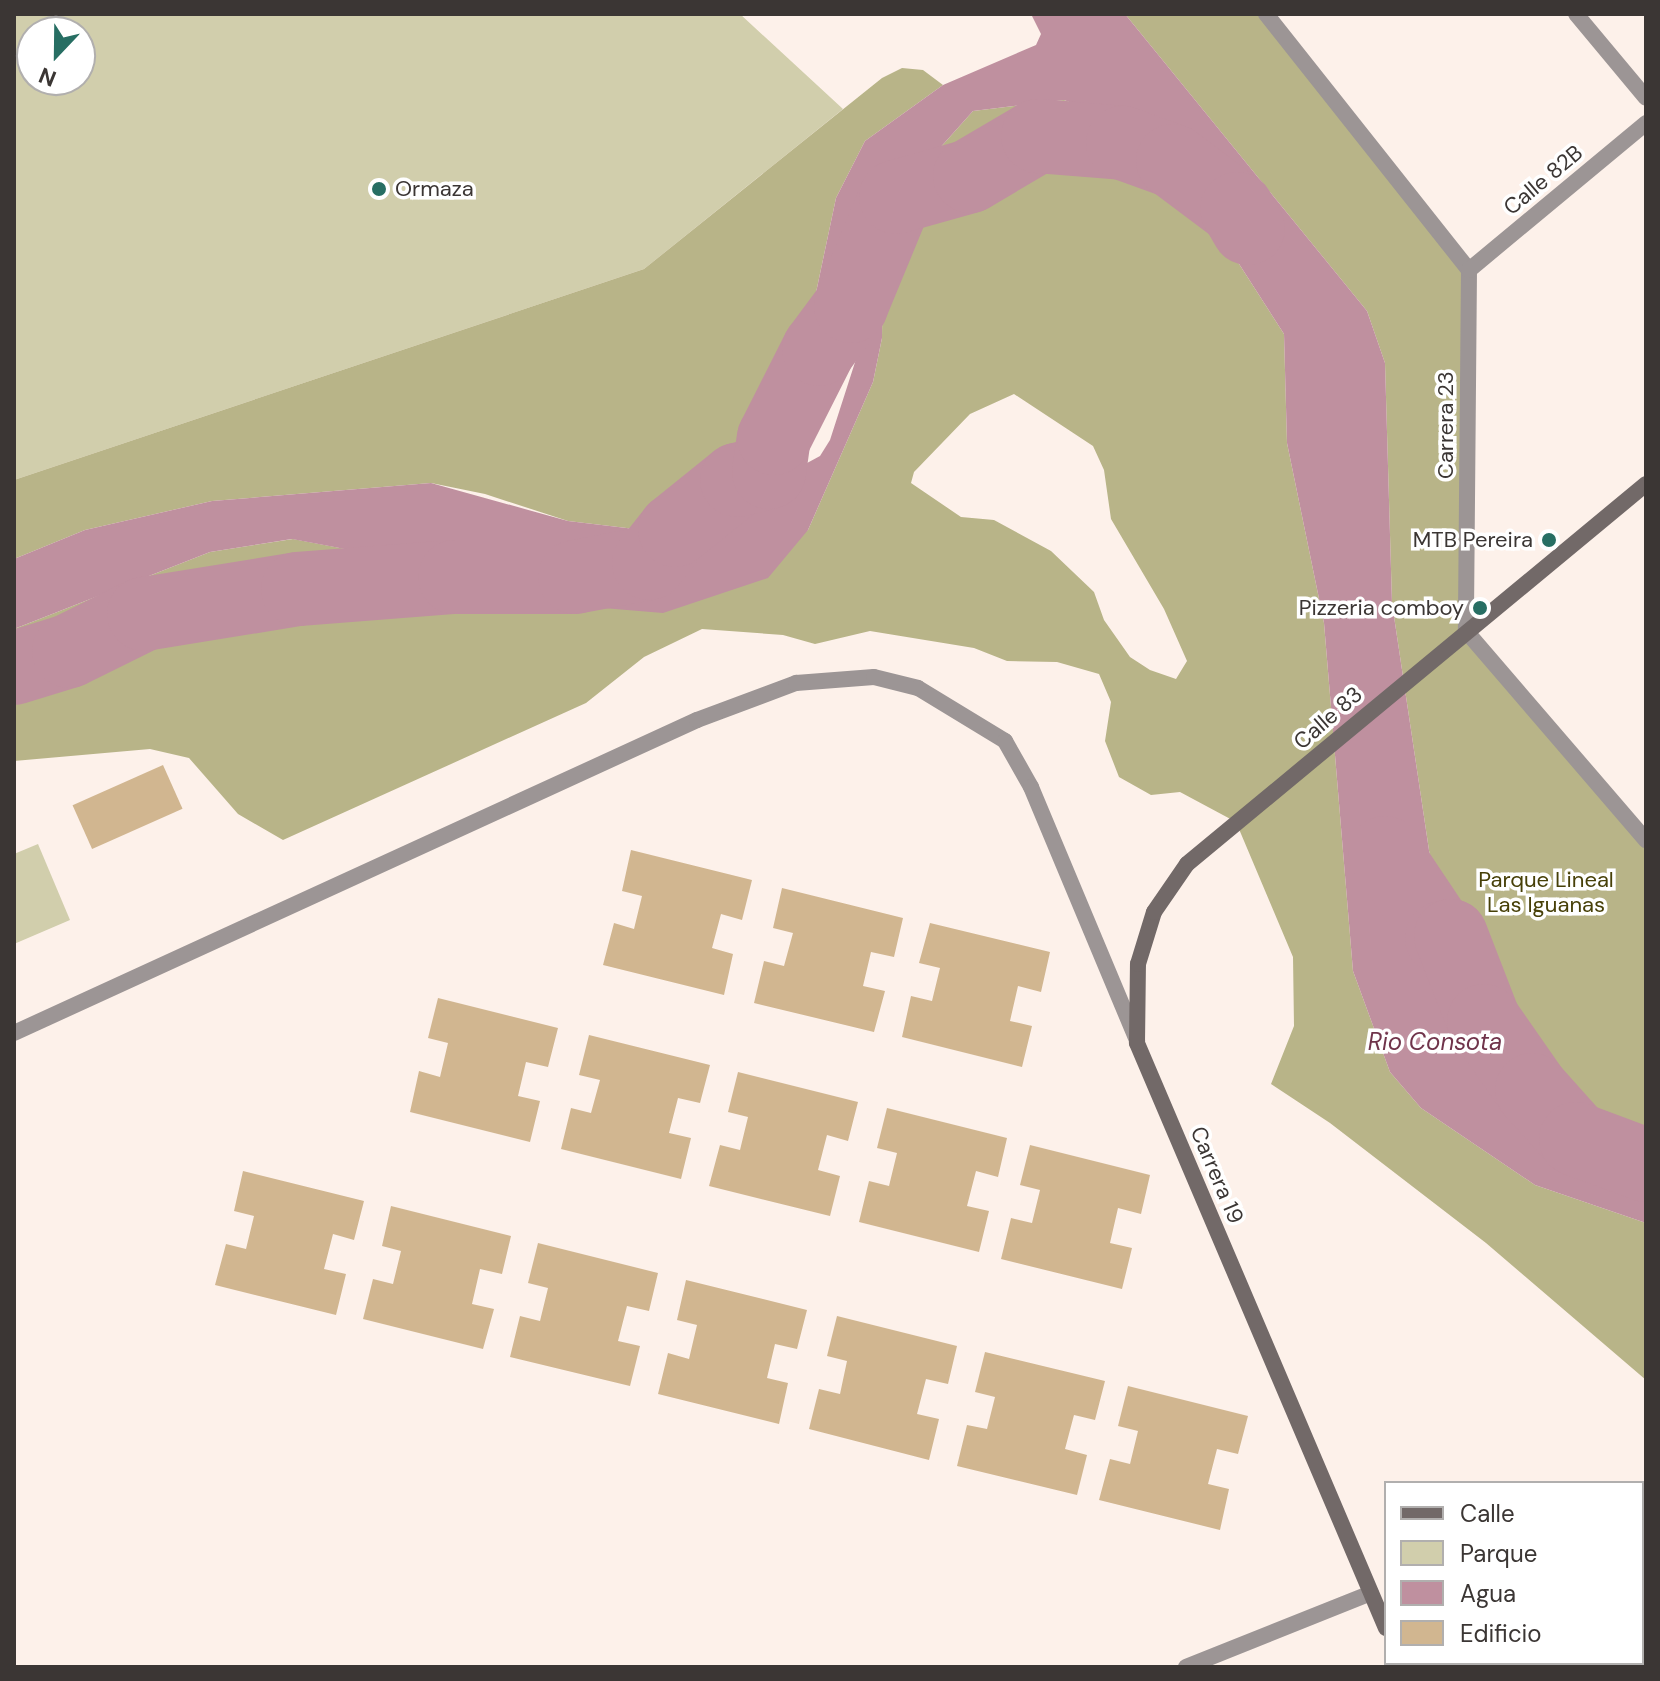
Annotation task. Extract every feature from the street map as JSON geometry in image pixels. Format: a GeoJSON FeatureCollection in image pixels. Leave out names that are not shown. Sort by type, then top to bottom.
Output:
{"type":"FeatureCollection","features":[{"type":"Feature","properties":{"kind":"street"},"geometry":{"type":"LineString","coordinates":[[1266,14],[1469,270]]}},
{"type":"Feature","properties":{"kind":"street"},"geometry":{"type":"LineString","coordinates":[[1576,14],[1646,98]]}},
{"type":"Feature","properties":{"kind":"street","name":"Calle 82B"},"geometry":{"type":"LineString","coordinates":[[1469,270],[1646,123]]}},
{"type":"Feature","properties":{"kind":"street","name":"Carrera 23"},"geometry":{"type":"LineString","coordinates":[[1466,631],[1469,270]]}},
{"type":"Feature","properties":{"kind":"street","name":"Calle 83"},"geometry":{"type":"LineString","coordinates":[[1137,1043],[1138,964],[1154,912],[1187,864],[1431,658],[1646,484]]}},
{"type":"Feature","properties":{"kind":"street"},"geometry":{"type":"LineString","coordinates":[[1466,631],[1646,839]]}},
{"type":"Feature","properties":{"kind":"street","name":"Carrera 19"},"geometry":{"type":"LineString","coordinates":[[14,1033],[697,720],[796,683],[874,677],[918,688],[1005,741],[1031,787],[1384,1623]]}},
{"type":"Feature","properties":{"kind":"street"},"geometry":{"type":"LineString","coordinates":[[1186,1667],[1371,1593]]}},
{"type":"Feature","properties":{"kind":"green space","name":"Ormaza"},"geometry":{"type":"Polygon","coordinates":[[[14,14],[740,14],[843,109],[644,269],[14,480],[14,14]]]}},
{"type":"Feature","properties":{"kind":"green space","name":"Parque Lineal Las Iguanas"},"geometry":{"type":"Polygon","coordinates":[[[1125,14],[1266,14],[1469,270],[1466,631],[1646,840],[1646,1171],[1576,1139],[1526,1097],[1442,937],[1392,603],[1385,363],[1367,311],[1125,14]]]}},
{"type":"Feature","properties":{"kind":"green space"},"geometry":{"type":"Polygon","coordinates":[[[902,68],[923,70],[943,85],[865,141],[836,198],[814,302],[766,429],[737,480],[705,517],[660,532],[568,521],[485,494],[431,483],[212,501],[85,530],[14,559],[14,480],[644,269],[882,78],[902,68]]]}},
{"type":"Feature","properties":{"kind":"green space"},"geometry":{"type":"Polygon","coordinates":[[[1064,100],[1135,127],[1173,161],[1284,334],[1287,443],[1324,623],[1353,971],[1390,1072],[1421,1108],[1535,1185],[1646,1223],[1646,1380],[1486,1243],[1330,1123],[1271,1084],[1294,1026],[1293,957],[1236,822],[1180,792],[1151,795],[1119,777],[1105,741],[1111,702],[1099,674],[1057,662],[1007,661],[974,648],[870,631],[815,644],[783,635],[702,629],[644,657],[586,703],[283,840],[238,814],[189,758],[150,749],[14,761],[14,629],[210,552],[293,539],[498,578],[591,607],[808,530],[873,382],[882,338],[883,234],[896,197],[973,111],[1064,100]],[[1014,394],[970,414],[914,472],[911,483],[961,517],[994,520],[1051,551],[1094,592],[1104,620],[1130,657],[1150,670],[1176,679],[1187,661],[1164,609],[1111,519],[1104,470],[1093,446],[1014,394]]]}},
{"type":"Feature","properties":{"kind":"green space"},"geometry":{"type":"Polygon","coordinates":[[[38,844],[70,920],[14,944],[14,854],[38,844]]]}},
{"type":"Feature","properties":{"kind":"water","name":"Rio Consota"},"geometry":{"type":"Polygon","coordinates":[[[1031,14],[1125,14],[1367,311],[1385,363],[1392,603],[1442,937],[1526,1097],[1576,1139],[1646,1171],[1646,1223],[1535,1185],[1421,1108],[1390,1072],[1353,971],[1324,623],[1287,443],[1284,334],[1173,161],[1135,127],[1064,100],[973,111],[896,197],[883,234],[882,338],[873,382],[808,530],[768,578],[663,613],[591,607],[498,578],[292,539],[210,552],[14,629],[14,559],[85,530],[212,501],[431,483],[568,521],[660,532],[705,517],[737,480],[766,429],[814,302],[836,198],[865,141],[943,85],[1036,45],[1041,34],[1031,14]],[[851,307],[819,349],[790,407],[766,459],[769,472],[796,469],[820,456],[830,440],[858,353],[851,307]]]}},
{"type":"Feature","properties":{"kind":"building"},"geometry":{"type":"Polygon","coordinates":[[[163,765],[183,809],[92,849],[73,805],[163,765]]]}},
{"type":"Feature","properties":{"kind":"building"},"geometry":{"type":"Polygon","coordinates":[[[631,850],[752,880],[742,920],[721,914],[712,948],[733,954],[724,995],[603,965],[614,923],[634,929],[642,896],[622,891],[631,850]]]}},
{"type":"Feature","properties":{"kind":"building"},"geometry":{"type":"Polygon","coordinates":[[[782,888],[903,918],[894,957],[871,952],[863,986],[885,991],[874,1032],[754,1003],[764,961],[784,966],[793,933],[773,928],[782,888]]]}},
{"type":"Feature","properties":{"kind":"building"},"geometry":{"type":"Polygon","coordinates":[[[930,923],[1050,952],[1041,992],[1018,986],[1010,1021],[1032,1026],[1022,1067],[902,1037],[911,996],[932,1001],[940,968],[919,963],[930,923]]]}},
{"type":"Feature","properties":{"kind":"building"},"geometry":{"type":"Polygon","coordinates":[[[438,998],[558,1028],[548,1067],[526,1062],[518,1096],[540,1101],[530,1142],[410,1112],[419,1071],[440,1077],[448,1043],[428,1038],[438,998]]]}},
{"type":"Feature","properties":{"kind":"building"},"geometry":{"type":"Polygon","coordinates":[[[589,1035],[710,1065],[700,1103],[678,1098],[669,1133],[691,1138],[681,1179],[561,1149],[571,1108],[591,1113],[600,1080],[579,1075],[589,1035]]]}},
{"type":"Feature","properties":{"kind":"building"},"geometry":{"type":"Polygon","coordinates":[[[738,1072],[858,1102],[848,1141],[827,1135],[818,1170],[840,1176],[830,1216],[709,1186],[720,1145],[740,1150],[748,1117],[728,1112],[738,1072]]]}},
{"type":"Feature","properties":{"kind":"building"},"geometry":{"type":"Polygon","coordinates":[[[887,1108],[1007,1138],[998,1177],[976,1171],[967,1206],[989,1211],[979,1252],[859,1222],[869,1181],[889,1186],[897,1153],[877,1148],[887,1108]]]}},
{"type":"Feature","properties":{"kind":"building"},"geometry":{"type":"Polygon","coordinates":[[[1030,1145],[1150,1175],[1141,1214],[1118,1208],[1110,1243],[1132,1248],[1122,1289],[1001,1259],[1011,1218],[1032,1223],[1040,1190],[1020,1185],[1030,1145]]]}},
{"type":"Feature","properties":{"kind":"building"},"geometry":{"type":"Polygon","coordinates":[[[243,1171],[364,1201],[354,1240],[333,1234],[324,1269],[346,1274],[336,1315],[215,1285],[226,1244],[246,1249],[254,1216],[234,1211],[243,1171]]]}},
{"type":"Feature","properties":{"kind":"building"},"geometry":{"type":"Polygon","coordinates":[[[391,1206],[511,1236],[502,1274],[480,1269],[472,1304],[494,1309],[483,1349],[363,1319],[373,1279],[393,1284],[401,1251],[382,1246],[391,1206]]]}},
{"type":"Feature","properties":{"kind":"building"},"geometry":{"type":"Polygon","coordinates":[[[538,1243],[658,1273],[649,1311],[627,1306],[618,1341],[640,1346],[630,1386],[510,1357],[520,1316],[540,1321],[548,1288],[528,1283],[538,1243]]]}},
{"type":"Feature","properties":{"kind":"building"},"geometry":{"type":"Polygon","coordinates":[[[686,1280],[807,1310],[797,1349],[775,1344],[767,1378],[788,1383],[779,1424],[658,1394],[668,1353],[689,1359],[697,1325],[677,1320],[686,1280]]]}},
{"type":"Feature","properties":{"kind":"building"},"geometry":{"type":"Polygon","coordinates":[[[837,1316],[957,1346],[948,1384],[926,1379],[917,1414],[939,1419],[929,1460],[809,1429],[819,1389],[840,1394],[847,1361],[827,1356],[837,1316]]]}},
{"type":"Feature","properties":{"kind":"building"},"geometry":{"type":"Polygon","coordinates":[[[985,1352],[1105,1381],[1095,1420],[1074,1415],[1065,1449],[1087,1455],[1077,1495],[957,1466],[967,1425],[987,1429],[995,1397],[975,1392],[985,1352]]]}},
{"type":"Feature","properties":{"kind":"building"},"geometry":{"type":"Polygon","coordinates":[[[1128,1386],[1248,1416],[1238,1454],[1217,1449],[1208,1484],[1229,1489],[1220,1530],[1099,1500],[1110,1459],[1130,1464],[1138,1431],[1118,1426],[1128,1386]]]}},
{"type":"Feature","properties":{"kind":"waterway"},"geometry":{"type":"LineString","coordinates":[[14,668],[69,651],[144,614],[298,589],[455,577],[575,577],[649,563],[675,530],[737,480],[769,472],[774,438],[819,349],[851,306],[896,197],[970,176],[1038,136],[1123,143],[1173,161],[1237,209],[1248,228]]}},
{"type":"Feature","properties":{"kind":"waterway"},"geometry":{"type":"LineString","coordinates":[[1385,853],[1442,938],[1451,936],[1484,1021],[1532,1090],[1576,1139],[1646,1165]]}},
{"type":"Feature","properties":{"kind":"place","name":"Ormaza"},"geometry":{"type":"Point","coordinates":[379,189]}},
{"type":"Feature","properties":{"kind":"place","name":"MTB Pereira"},"geometry":{"type":"Point","coordinates":[1549,540]}},
{"type":"Feature","properties":{"kind":"place","name":"Pizzeria comboy"},"geometry":{"type":"Point","coordinates":[1480,608]}}]}
